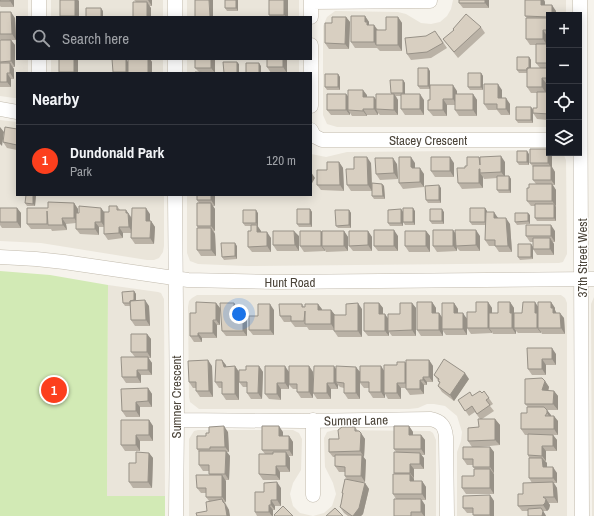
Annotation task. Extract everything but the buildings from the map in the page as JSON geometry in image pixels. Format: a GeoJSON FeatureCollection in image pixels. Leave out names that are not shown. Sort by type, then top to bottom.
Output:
{"type":"FeatureCollection","features":[{"type":"Feature","properties":{"kind":"street"},"geometry":{"type":"LineString","coordinates":[[39,0],[39,16]]}},
{"type":"Feature","properties":{"kind":"street"},"geometry":{"type":"LineString","coordinates":[[175,0],[175,16]]}},
{"type":"Feature","properties":{"kind":"street","name":"37th Street West"},"geometry":{"type":"LineString","coordinates":[[580,0],[580,120]]}},
{"type":"Feature","properties":{"kind":"street"},"geometry":{"type":"LineString","coordinates":[[311,16],[311,1],[430,1]]}},
{"type":"Feature","properties":{"kind":"street"},"geometry":{"type":"LineString","coordinates":[[39,60],[39,72]]}},
{"type":"Feature","properties":{"kind":"street"},"geometry":{"type":"LineString","coordinates":[[175,60],[175,72]]}},
{"type":"Feature","properties":{"kind":"street"},"geometry":{"type":"LineString","coordinates":[[311,60],[311,72]]}},
{"type":"Feature","properties":{"kind":"street"},"geometry":{"type":"LineString","coordinates":[[0,109],[16,112]]}},
{"type":"Feature","properties":{"kind":"street","name":"Stacey Crescent"},"geometry":{"type":"LineString","coordinates":[[312,132],[314,136],[322,140],[546,140]]}},
{"type":"Feature","properties":{"kind":"street","name":"37th Street West"},"geometry":{"type":"LineString","coordinates":[[581,156],[588,280],[582,516]]}},
{"type":"Feature","properties":{"kind":"street","name":"Sumner Crescent"},"geometry":{"type":"LineString","coordinates":[[175,196],[177,420],[176,516]]}},
{"type":"Feature","properties":{"kind":"street","name":"Hunt Road"},"geometry":{"type":"LineString","coordinates":[[0,257],[36,258],[188,280],[277,282],[588,280]]}},
{"type":"Feature","properties":{"kind":"street","name":"Sumner Lane"},"geometry":{"type":"LineString","coordinates":[[177,420],[430,419],[437,421],[442,424],[446,437],[446,516]]}},
{"type":"Feature","properties":{"kind":"street"},"geometry":{"type":"LineString","coordinates":[[313,420],[313,495]]}},
{"type":"Feature","properties":{"kind":"shaded area"},"geometry":{"type":"Polygon","coordinates":[[[0,0],[28,0],[28,16],[16,16],[16,60],[28,60],[28,72],[16,72],[16,98],[0,96],[0,0]]]}},
{"type":"Feature","properties":{"kind":"shaded area"},"geometry":{"type":"Polygon","coordinates":[[[51,0],[163,0],[163,16],[51,16],[51,0]]]}},
{"type":"Feature","properties":{"kind":"shaded area"},"geometry":{"type":"Polygon","coordinates":[[[187,0],[299,0],[299,16],[187,16],[187,0]]]}},
{"type":"Feature","properties":{"kind":"shaded area"},"geometry":{"type":"Polygon","coordinates":[[[453,0],[566,0],[566,12],[546,12],[546,127],[337,127],[327,124],[323,115],[323,26],[327,17],[335,11],[398,12],[406,14],[421,23],[431,24],[440,22],[447,16],[451,9],[453,0]]]}},
{"type":"Feature","properties":{"kind":"shaded area"},"geometry":{"type":"Polygon","coordinates":[[[51,60],[163,60],[163,72],[51,72],[51,60]]]}},
{"type":"Feature","properties":{"kind":"shaded area"},"geometry":{"type":"Polygon","coordinates":[[[187,60],[299,60],[299,72],[187,72],[187,60]]]}},
{"type":"Feature","properties":{"kind":"shaded area"},"geometry":{"type":"Polygon","coordinates":[[[0,120],[16,122],[16,196],[164,196],[164,246],[163,252],[159,258],[154,260],[41,243],[0,241],[0,120]]]}},
{"type":"Feature","properties":{"kind":"shaded area"},"geometry":{"type":"Polygon","coordinates":[[[546,150],[546,156],[564,156],[566,160],[567,254],[563,262],[559,263],[246,266],[198,264],[190,261],[187,253],[187,196],[312,196],[312,154],[326,157],[347,152],[546,150]]]}},
{"type":"Feature","properties":{"kind":"shaded area"},"geometry":{"type":"Polygon","coordinates":[[[108,285],[158,292],[161,293],[164,299],[165,496],[107,496],[108,285]]]}},
{"type":"Feature","properties":{"kind":"shaded area"},"geometry":{"type":"Polygon","coordinates":[[[197,295],[561,295],[565,298],[567,303],[567,516],[457,516],[457,452],[461,441],[462,432],[457,416],[445,406],[427,404],[418,408],[409,409],[199,409],[190,402],[189,397],[188,307],[189,301],[197,295]]]}},
{"type":"Feature","properties":{"kind":"shaded area"},"geometry":{"type":"Polygon","coordinates":[[[594,297],[594,516],[592,516],[591,304],[594,297]]]}},
{"type":"Feature","properties":{"kind":"shaded area"},"geometry":{"type":"Polygon","coordinates":[[[293,430],[299,433],[302,439],[301,470],[293,483],[290,494],[293,506],[300,513],[313,516],[189,516],[189,439],[194,431],[293,430]]]}},
{"type":"Feature","properties":{"kind":"shaded area"},"geometry":{"type":"Polygon","coordinates":[[[334,430],[430,431],[433,433],[436,440],[436,516],[313,516],[324,513],[332,506],[336,494],[333,483],[325,467],[324,438],[327,432],[334,430]]]}},
{"type":"Feature","properties":{"kind":"green space"},"geometry":{"type":"Polygon","coordinates":[[[0,271],[50,275],[108,285],[107,496],[165,496],[165,516],[0,516],[0,271]]]}},
{"type":"Feature","properties":{"kind":"place","name":"Dundonald Park"},"geometry":{"type":"Point","coordinates":[54,390]}}]}
